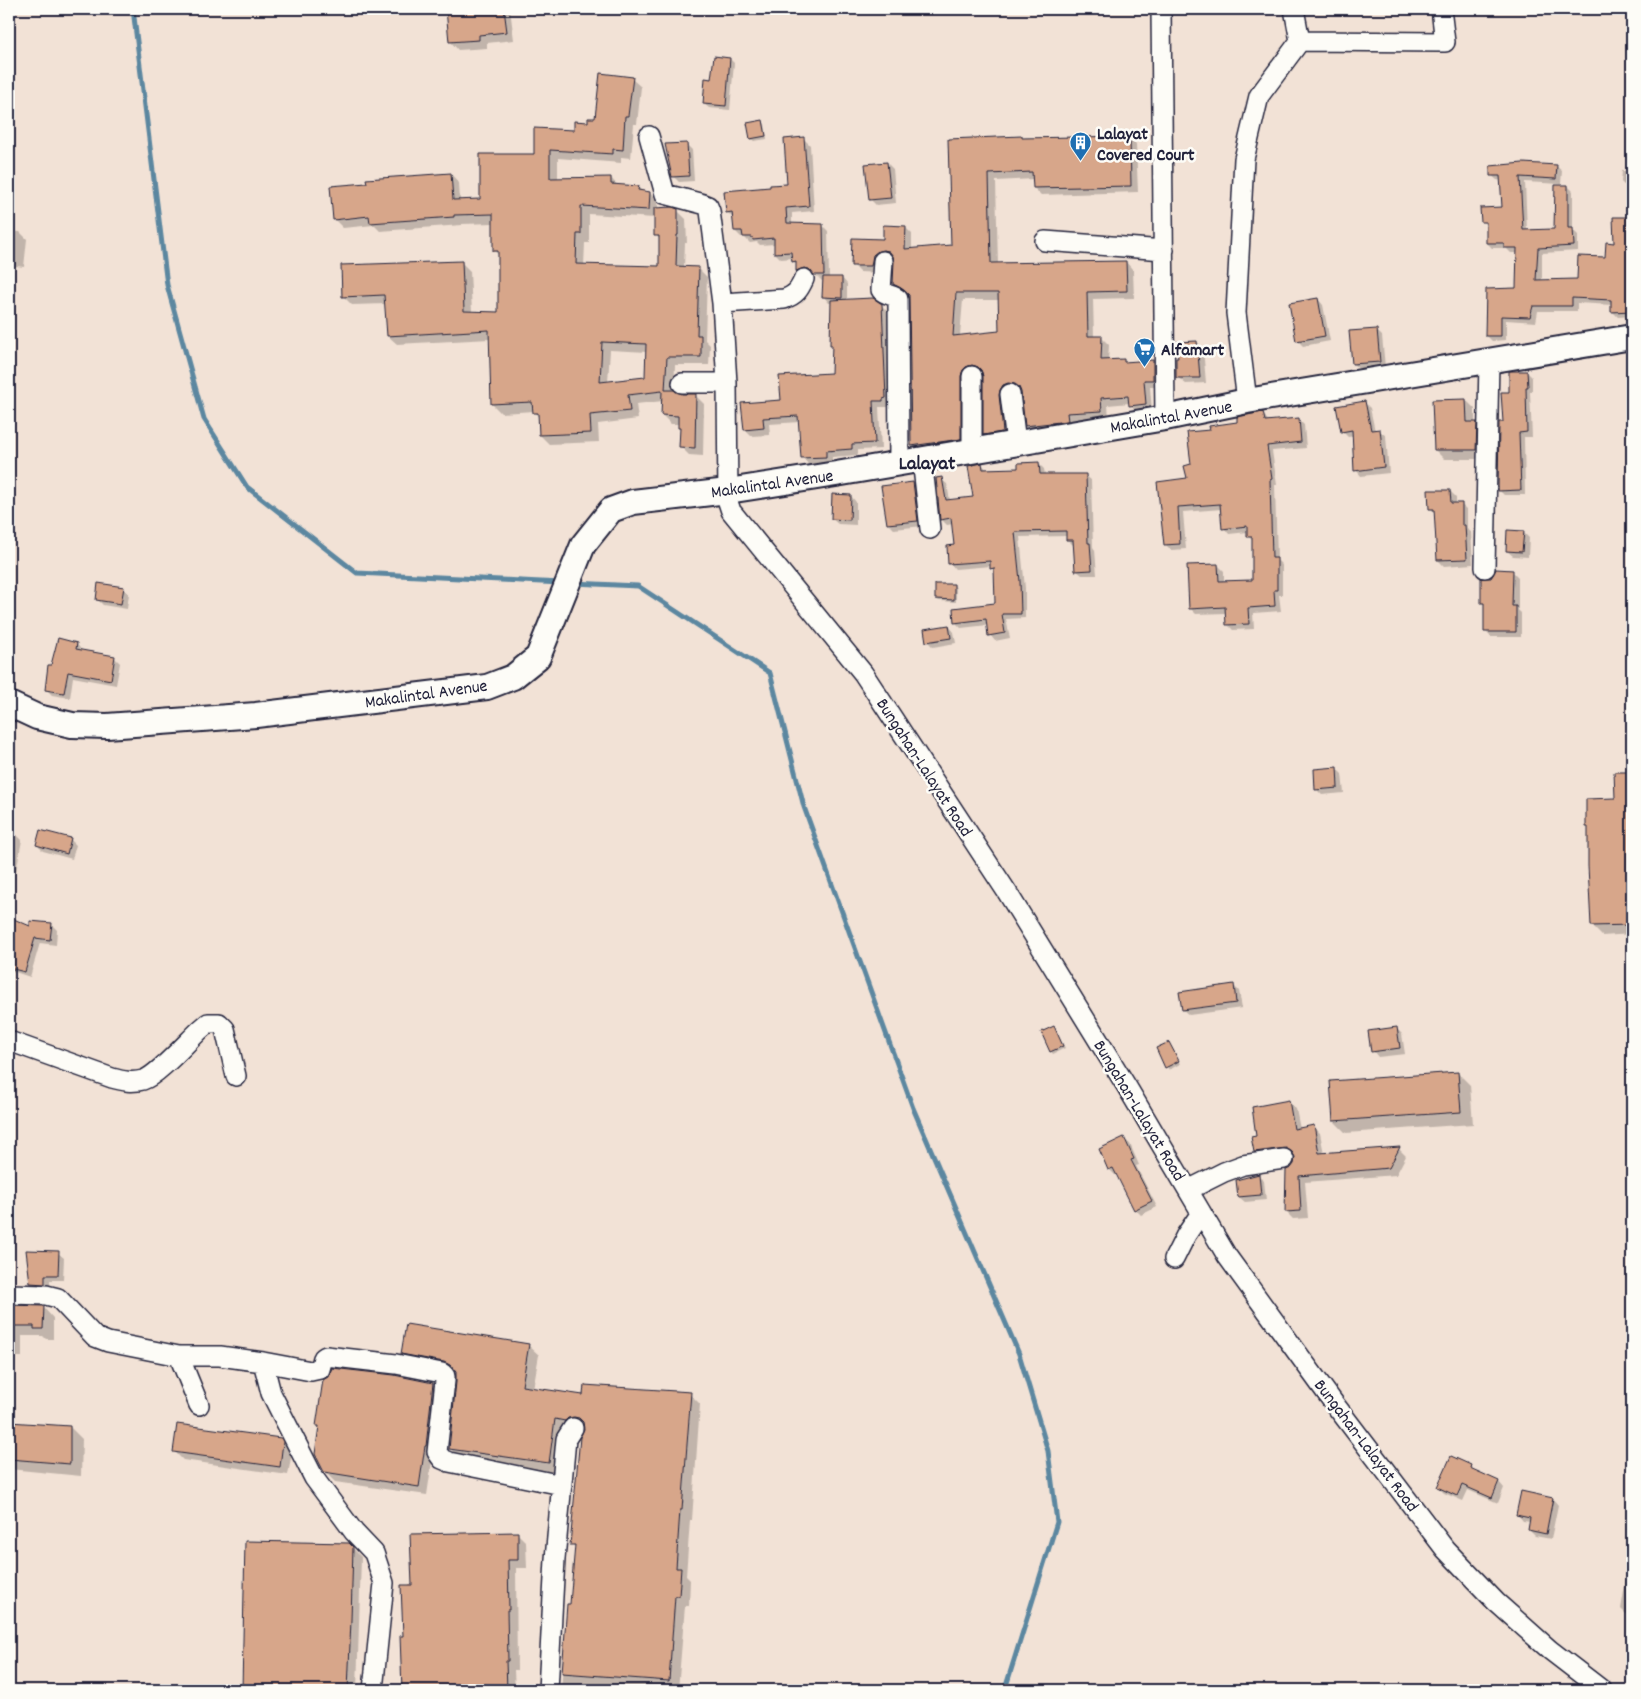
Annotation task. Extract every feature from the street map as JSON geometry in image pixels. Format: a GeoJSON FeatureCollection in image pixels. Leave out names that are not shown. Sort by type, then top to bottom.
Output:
{"type":"FeatureCollection","features":[{"type":"Feature","properties":{"kind":"main road","name":"Makalintal Avenue"},"geometry":{"type":"LineString","coordinates":[[9,704],[37,717],[72,725],[107,726],[256,715],[487,687],[513,677],[538,657],[582,545],[611,510],[633,502],[728,491],[899,463],[1165,418],[1247,401],[1632,337]]}},
{"type":"Feature","properties":{"kind":"street"},"geometry":{"type":"LineString","coordinates":[[1162,9],[1165,418]]}},
{"type":"Feature","properties":{"kind":"street"},"geometry":{"type":"LineString","coordinates":[[1247,401],[1236,313],[1244,159],[1260,96],[1300,41],[1294,9]]}},
{"type":"Feature","properties":{"kind":"street"},"geometry":{"type":"LineString","coordinates":[[1300,41],[1445,42],[1441,9]]}},
{"type":"Feature","properties":{"kind":"street","name":"Bungahan-Lalayat Road"},"geometry":{"type":"LineString","coordinates":[[649,136],[665,194],[703,204],[708,206],[710,211],[722,303],[727,383],[728,502],[731,511],[864,673],[1007,892],[1127,1087],[1226,1256],[1336,1406],[1445,1549],[1496,1602],[1550,1650],[1602,1690]]}},
{"type":"Feature","properties":{"kind":"street"},"geometry":{"type":"LineString","coordinates":[[1045,241],[1164,250]]}},
{"type":"Feature","properties":{"kind":"street"},"geometry":{"type":"LineString","coordinates":[[883,261],[881,290],[884,294],[898,299],[899,463]]}},
{"type":"Feature","properties":{"kind":"street"},"geometry":{"type":"LineString","coordinates":[[722,303],[784,299],[794,296],[804,279]]}},
{"type":"Feature","properties":{"kind":"street"},"geometry":{"type":"LineString","coordinates":[[1485,568],[1489,361]]}},
{"type":"Feature","properties":{"kind":"street"},"geometry":{"type":"LineString","coordinates":[[972,376],[972,450]]}},
{"type":"Feature","properties":{"kind":"street"},"geometry":{"type":"LineString","coordinates":[[682,383],[727,383]]}},
{"type":"Feature","properties":{"kind":"street"},"geometry":{"type":"LineString","coordinates":[[1010,394],[1016,443]]}},
{"type":"Feature","properties":{"kind":"street"},"geometry":{"type":"LineString","coordinates":[[922,459],[930,529]]}},
{"type":"Feature","properties":{"kind":"street"},"geometry":{"type":"LineString","coordinates":[[9,1040],[112,1078],[129,1082],[144,1080],[153,1075],[208,1023],[219,1023],[225,1029],[236,1076]]}},
{"type":"Feature","properties":{"kind":"street"},"geometry":{"type":"LineString","coordinates":[[1188,1190],[1243,1165],[1284,1159]]}},
{"type":"Feature","properties":{"kind":"street"},"geometry":{"type":"LineString","coordinates":[[1174,1259],[1186,1235],[1201,1213]]}},
{"type":"Feature","properties":{"kind":"street"},"geometry":{"type":"LineString","coordinates":[[9,1294],[46,1295],[58,1298],[95,1337],[108,1342],[179,1356],[220,1356],[311,1371],[320,1369],[323,1358],[326,1356],[396,1364],[442,1373],[445,1376],[445,1381],[437,1452],[442,1459],[562,1485]]}},
{"type":"Feature","properties":{"kind":"street"},"geometry":{"type":"LineString","coordinates":[[179,1356],[199,1406]]}},
{"type":"Feature","properties":{"kind":"street"},"geometry":{"type":"LineString","coordinates":[[263,1362],[271,1393],[314,1478],[354,1532],[374,1553],[384,1584],[373,1690]]}},
{"type":"Feature","properties":{"kind":"street"},"geometry":{"type":"LineString","coordinates":[[548,1690],[555,1559],[566,1439],[573,1428]]}},
{"type":"Feature","properties":{"kind":"building"},"geometry":{"type":"Polygon","coordinates":[[[446,9],[504,9],[507,32],[479,35],[479,40],[449,42],[446,9]]]}},
{"type":"Feature","properties":{"kind":"building"},"geometry":{"type":"Polygon","coordinates":[[[714,56],[730,58],[726,106],[703,104],[705,78],[711,79],[714,56]]]}},
{"type":"Feature","properties":{"kind":"building"},"geometry":{"type":"Polygon","coordinates":[[[600,73],[633,77],[628,116],[625,116],[623,150],[613,149],[613,154],[550,150],[550,178],[611,177],[611,184],[639,186],[638,190],[650,192],[649,210],[581,206],[581,234],[577,234],[576,264],[659,266],[659,236],[654,236],[654,208],[672,207],[678,209],[676,266],[699,267],[697,335],[701,335],[701,357],[667,357],[665,390],[674,390],[682,394],[696,394],[695,448],[679,447],[680,428],[678,428],[678,416],[661,415],[662,391],[628,395],[630,411],[590,415],[591,433],[539,435],[538,413],[533,413],[532,402],[491,404],[489,330],[387,336],[384,295],[342,297],[341,265],[462,261],[464,311],[498,312],[498,251],[493,251],[493,214],[454,215],[454,217],[370,223],[369,216],[333,220],[330,186],[367,183],[366,179],[451,173],[453,200],[480,199],[480,154],[534,154],[534,128],[574,130],[574,121],[588,122],[588,118],[595,118],[600,73]],[[602,342],[600,382],[645,377],[646,344],[602,342]]]}},
{"type":"Feature","properties":{"kind":"building"},"geometry":{"type":"Polygon","coordinates":[[[763,120],[766,136],[750,139],[747,123],[763,120]]]}},
{"type":"Feature","properties":{"kind":"building"},"geometry":{"type":"Polygon","coordinates":[[[1022,136],[1022,138],[1130,136],[1131,186],[1033,188],[1032,172],[989,174],[991,263],[1126,261],[1127,291],[1087,292],[1088,336],[1102,336],[1101,360],[1124,359],[1124,362],[1153,360],[1153,380],[1144,380],[1146,404],[1129,406],[1128,396],[1101,398],[1102,411],[1067,413],[1068,421],[1025,426],[1021,392],[1015,384],[1008,383],[1003,385],[999,395],[1003,432],[983,435],[983,376],[978,367],[972,365],[963,370],[961,376],[961,439],[911,446],[909,295],[893,284],[894,261],[889,251],[878,251],[873,255],[871,266],[851,266],[852,238],[883,239],[883,225],[906,226],[905,249],[951,245],[948,139],[1022,136]],[[956,293],[953,336],[999,331],[998,293],[956,293]]]}},
{"type":"Feature","properties":{"kind":"building"},"geometry":{"type":"Polygon","coordinates":[[[804,137],[809,206],[786,208],[787,223],[823,224],[824,275],[814,275],[809,269],[804,268],[796,271],[796,261],[792,262],[791,252],[774,253],[774,238],[753,240],[752,237],[743,237],[742,231],[734,231],[732,212],[726,213],[724,191],[787,184],[784,139],[804,137]]]}},
{"type":"Feature","properties":{"kind":"building"},"geometry":{"type":"Polygon","coordinates":[[[687,143],[689,176],[672,177],[665,144],[687,143]]]}},
{"type":"Feature","properties":{"kind":"building"},"geometry":{"type":"Polygon","coordinates":[[[887,162],[891,198],[869,200],[865,164],[887,162]]]}},
{"type":"Feature","properties":{"kind":"building"},"geometry":{"type":"Polygon","coordinates":[[[1523,163],[1557,165],[1556,179],[1520,177],[1523,230],[1554,229],[1555,185],[1568,185],[1568,228],[1573,228],[1574,246],[1538,248],[1536,280],[1577,279],[1578,256],[1605,257],[1606,242],[1614,243],[1613,217],[1629,217],[1629,240],[1632,240],[1632,311],[1611,312],[1611,300],[1572,298],[1572,306],[1533,306],[1530,317],[1501,316],[1501,336],[1485,336],[1486,289],[1516,288],[1517,248],[1504,248],[1504,243],[1486,243],[1486,222],[1481,222],[1480,208],[1502,207],[1500,176],[1490,176],[1490,166],[1523,163]]]}},
{"type":"Feature","properties":{"kind":"building"},"geometry":{"type":"Polygon","coordinates":[[[823,277],[842,277],[842,298],[822,297],[823,277]]]}},
{"type":"Feature","properties":{"kind":"building"},"geometry":{"type":"Polygon","coordinates":[[[873,298],[882,304],[886,398],[883,401],[873,401],[875,443],[852,444],[852,449],[826,451],[826,457],[801,458],[798,416],[763,418],[764,428],[744,430],[741,403],[781,400],[779,376],[831,373],[831,300],[873,298]]]}},
{"type":"Feature","properties":{"kind":"building"},"geometry":{"type":"Polygon","coordinates":[[[1318,298],[1325,336],[1296,341],[1289,303],[1318,298]]]}},
{"type":"Feature","properties":{"kind":"building"},"geometry":{"type":"Polygon","coordinates":[[[1377,329],[1380,362],[1352,364],[1349,331],[1377,329]]]}},
{"type":"Feature","properties":{"kind":"building"},"geometry":{"type":"Polygon","coordinates":[[[1197,341],[1200,378],[1176,378],[1176,358],[1178,358],[1176,342],[1197,341]]]}},
{"type":"Feature","properties":{"kind":"building"},"geometry":{"type":"Polygon","coordinates":[[[1509,371],[1527,371],[1527,432],[1519,433],[1521,490],[1498,491],[1499,422],[1503,422],[1501,392],[1509,392],[1509,371]]]}},
{"type":"Feature","properties":{"kind":"building"},"geometry":{"type":"Polygon","coordinates":[[[1466,399],[1467,422],[1477,422],[1476,450],[1434,450],[1432,400],[1466,399]]]}},
{"type":"Feature","properties":{"kind":"building"},"geometry":{"type":"Polygon","coordinates":[[[1365,401],[1371,430],[1380,429],[1384,467],[1354,471],[1352,430],[1341,432],[1336,406],[1365,401]]]}},
{"type":"Feature","properties":{"kind":"building"},"geometry":{"type":"Polygon","coordinates":[[[1263,412],[1265,421],[1299,418],[1301,442],[1267,446],[1272,479],[1270,480],[1272,558],[1277,558],[1277,590],[1274,590],[1275,606],[1248,608],[1249,624],[1226,625],[1225,607],[1189,609],[1187,565],[1218,564],[1219,581],[1252,580],[1252,537],[1247,537],[1247,526],[1222,529],[1220,504],[1178,507],[1180,544],[1164,545],[1157,482],[1187,478],[1184,466],[1191,464],[1187,432],[1210,430],[1209,426],[1237,422],[1237,417],[1263,412]]]}},
{"type":"Feature","properties":{"kind":"building"},"geometry":{"type":"Polygon","coordinates":[[[1039,462],[1040,474],[1086,474],[1088,543],[1090,543],[1092,570],[1075,571],[1073,540],[1066,540],[1066,531],[1015,532],[1021,614],[1002,614],[1005,633],[988,636],[986,619],[954,623],[953,608],[995,603],[994,568],[990,569],[990,561],[948,564],[947,546],[954,545],[951,518],[940,520],[936,478],[942,477],[946,500],[973,497],[968,466],[982,463],[983,469],[1018,468],[1018,463],[1039,462]]]}},
{"type":"Feature","properties":{"kind":"building"},"geometry":{"type":"Polygon","coordinates":[[[913,482],[918,521],[887,524],[881,486],[913,482]]]}},
{"type":"Feature","properties":{"kind":"building"},"geometry":{"type":"Polygon","coordinates":[[[1428,490],[1450,490],[1451,503],[1462,503],[1462,525],[1465,525],[1467,559],[1437,560],[1434,509],[1429,509],[1428,490]]]}},
{"type":"Feature","properties":{"kind":"building"},"geometry":{"type":"Polygon","coordinates":[[[832,494],[851,495],[850,520],[831,519],[832,494]]]}},
{"type":"Feature","properties":{"kind":"building"},"geometry":{"type":"Polygon","coordinates":[[[1507,530],[1524,531],[1522,552],[1506,551],[1507,530]]]}},
{"type":"Feature","properties":{"kind":"building"},"geometry":{"type":"Polygon","coordinates":[[[1496,569],[1513,570],[1512,606],[1516,606],[1516,632],[1484,632],[1484,603],[1481,603],[1481,578],[1491,578],[1496,569]]]}},
{"type":"Feature","properties":{"kind":"building"},"geometry":{"type":"Polygon","coordinates":[[[98,583],[124,587],[121,604],[96,600],[98,583]]]}},
{"type":"Feature","properties":{"kind":"building"},"geometry":{"type":"Polygon","coordinates":[[[935,584],[954,584],[954,600],[935,599],[935,584]]]}},
{"type":"Feature","properties":{"kind":"building"},"geometry":{"type":"Polygon","coordinates":[[[949,625],[951,638],[926,642],[924,629],[949,625]]]}},
{"type":"Feature","properties":{"kind":"building"},"geometry":{"type":"Polygon","coordinates":[[[58,638],[77,643],[76,649],[115,656],[111,680],[68,672],[64,693],[45,690],[48,665],[51,665],[58,638]]]}},
{"type":"Feature","properties":{"kind":"building"},"geometry":{"type":"Polygon","coordinates":[[[1337,767],[1338,788],[1315,790],[1314,769],[1337,767]]]}},
{"type":"Feature","properties":{"kind":"building"},"geometry":{"type":"Polygon","coordinates":[[[1614,772],[1632,772],[1632,925],[1591,926],[1586,799],[1615,798],[1614,772]]]}},
{"type":"Feature","properties":{"kind":"building"},"geometry":{"type":"Polygon","coordinates":[[[40,830],[71,838],[67,854],[36,845],[40,830]]]}},
{"type":"Feature","properties":{"kind":"building"},"geometry":{"type":"Polygon","coordinates":[[[9,917],[30,926],[30,921],[52,923],[50,940],[35,938],[25,972],[9,968],[9,917]]]}},
{"type":"Feature","properties":{"kind":"building"},"geometry":{"type":"Polygon","coordinates":[[[1234,984],[1236,1003],[1182,1010],[1179,992],[1234,984]]]}},
{"type":"Feature","properties":{"kind":"building"},"geometry":{"type":"Polygon","coordinates":[[[1054,1026],[1063,1046],[1050,1052],[1041,1032],[1054,1026]]]}},
{"type":"Feature","properties":{"kind":"building"},"geometry":{"type":"Polygon","coordinates":[[[1397,1027],[1400,1048],[1371,1052],[1368,1031],[1397,1027]]]}},
{"type":"Feature","properties":{"kind":"building"},"geometry":{"type":"Polygon","coordinates":[[[1169,1042],[1179,1061],[1165,1068],[1156,1048],[1169,1042]]]}},
{"type":"Feature","properties":{"kind":"building"},"geometry":{"type":"Polygon","coordinates":[[[1458,1072],[1461,1112],[1333,1121],[1330,1081],[1458,1072]]]}},
{"type":"Feature","properties":{"kind":"building"},"geometry":{"type":"Polygon","coordinates":[[[1289,1100],[1294,1129],[1314,1125],[1319,1153],[1400,1147],[1389,1168],[1299,1176],[1301,1211],[1285,1212],[1286,1170],[1294,1164],[1295,1157],[1286,1148],[1254,1152],[1251,1137],[1256,1136],[1252,1107],[1289,1100]]]}},
{"type":"Feature","properties":{"kind":"building"},"geometry":{"type":"Polygon","coordinates":[[[1124,1137],[1134,1159],[1131,1160],[1152,1201],[1134,1210],[1113,1168],[1108,1170],[1099,1149],[1124,1137]]]}},
{"type":"Feature","properties":{"kind":"building"},"geometry":{"type":"Polygon","coordinates":[[[1259,1174],[1261,1195],[1238,1197],[1236,1180],[1259,1174]]]}},
{"type":"Feature","properties":{"kind":"building"},"geometry":{"type":"Polygon","coordinates":[[[26,1250],[59,1251],[58,1275],[45,1275],[45,1284],[30,1283],[26,1250]]]}},
{"type":"Feature","properties":{"kind":"building"},"geometry":{"type":"Polygon","coordinates":[[[9,1305],[44,1306],[43,1329],[34,1329],[34,1326],[9,1326],[9,1305]]]}},
{"type":"Feature","properties":{"kind":"building"},"geometry":{"type":"Polygon","coordinates":[[[406,1324],[529,1344],[522,1386],[583,1395],[584,1385],[691,1392],[676,1568],[681,1568],[679,1596],[675,1596],[669,1681],[562,1673],[567,1604],[570,1604],[575,1545],[570,1545],[580,1437],[584,1429],[583,1422],[579,1418],[574,1417],[568,1418],[565,1421],[555,1419],[549,1463],[449,1449],[456,1372],[450,1365],[444,1362],[401,1354],[406,1324]]]}},
{"type":"Feature","properties":{"kind":"building"},"geometry":{"type":"Polygon","coordinates":[[[332,1368],[394,1375],[433,1383],[419,1487],[324,1472],[315,1454],[319,1426],[316,1426],[323,1380],[328,1377],[332,1368]]]}},
{"type":"Feature","properties":{"kind":"building"},"geometry":{"type":"Polygon","coordinates":[[[9,1422],[70,1426],[70,1464],[9,1459],[9,1422]]]}},
{"type":"Feature","properties":{"kind":"building"},"geometry":{"type":"Polygon","coordinates":[[[177,1424],[281,1438],[283,1442],[280,1467],[173,1452],[177,1424]]]}},
{"type":"Feature","properties":{"kind":"building"},"geometry":{"type":"Polygon","coordinates":[[[1451,1456],[1471,1465],[1470,1468],[1499,1481],[1492,1498],[1462,1485],[1457,1496],[1437,1487],[1451,1456]]]}},
{"type":"Feature","properties":{"kind":"building"},"geometry":{"type":"Polygon","coordinates":[[[1521,1491],[1553,1498],[1546,1534],[1528,1530],[1530,1518],[1516,1515],[1521,1491]]]}},
{"type":"Feature","properties":{"kind":"building"},"geometry":{"type":"Polygon","coordinates":[[[518,1532],[518,1560],[508,1560],[507,1690],[402,1690],[400,1636],[403,1636],[401,1585],[412,1585],[410,1534],[518,1532]]]}},
{"type":"Feature","properties":{"kind":"building"},"geometry":{"type":"Polygon","coordinates":[[[245,1541],[349,1543],[353,1547],[348,1690],[242,1690],[245,1541]]]}},
{"type":"Feature","properties":{"kind":"waterway"},"geometry":{"type":"LineString","coordinates":[[133,9],[167,285],[204,419],[247,487],[357,573],[561,583]]}},
{"type":"Feature","properties":{"kind":"waterway"},"geometry":{"type":"LineString","coordinates":[[574,583],[638,586],[770,673],[804,807],[913,1108],[1019,1354],[1048,1451],[1057,1522],[1006,1686]]}},
{"type":"Feature","properties":{"kind":"place","name":"Lalayat Covered Court"},"geometry":{"type":"Point","coordinates":[1081,162]}},
{"type":"Feature","properties":{"kind":"place","name":"Alfamart"},"geometry":{"type":"Point","coordinates":[1145,368]}},
{"type":"Feature","properties":{"kind":"district","name":"Lalayat"},"geometry":{"type":"Point","coordinates":[927,462]}}]}
